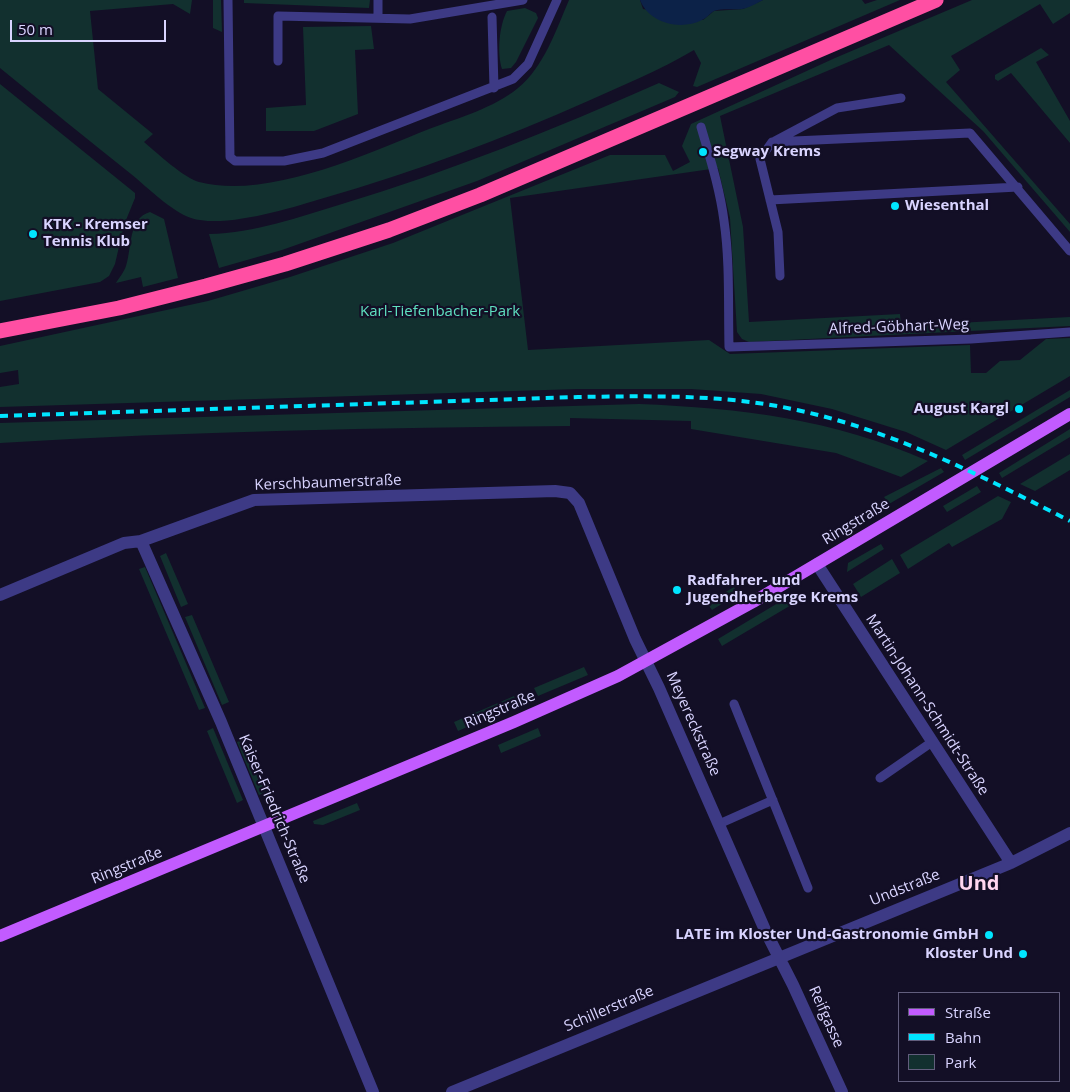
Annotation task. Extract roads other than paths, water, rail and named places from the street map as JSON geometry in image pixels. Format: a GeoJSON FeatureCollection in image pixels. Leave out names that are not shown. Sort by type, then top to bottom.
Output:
{"type":"FeatureCollection","features":[{"type":"Feature","properties":{"kind":"highway"},"geometry":{"type":"LineString","coordinates":[[0,331],[119,308],[206,286],[285,264],[389,230],[480,194],[936,0]]}},
{"type":"Feature","properties":{"kind":"main road","name":"Ringstraße"},"geometry":{"type":"LineString","coordinates":[[0,936],[514,722],[618,676],[817,564],[1070,414]]}},
{"type":"Feature","properties":{"kind":"street","name":"Kerschbaumerstraße"},"geometry":{"type":"LineString","coordinates":[[0,595],[124,543],[141,541],[254,500],[554,491],[570,493],[579,503]]}},
{"type":"Feature","properties":{"kind":"street","name":"Meyereckstraße"},"geometry":{"type":"LineString","coordinates":[[579,503],[646,661],[778,957]]}},
{"type":"Feature","properties":{"kind":"street","name":"Kaiser-Friedrich-Straße"},"geometry":{"type":"LineString","coordinates":[[141,541],[264,827],[373,1092]]}},
{"type":"Feature","properties":{"kind":"street","name":"Martin-Johann-Schmidt-Straße"},"geometry":{"type":"LineString","coordinates":[[817,564],[1010,863]]}},
{"type":"Feature","properties":{"kind":"street","name":"Undstraße"},"geometry":{"type":"LineString","coordinates":[[778,957],[1010,863],[1070,833]]}},
{"type":"Feature","properties":{"kind":"street","name":"Schillerstraße"},"geometry":{"type":"LineString","coordinates":[[452,1092],[778,957]]}},
{"type":"Feature","properties":{"kind":"street","name":"Reifgasse"},"geometry":{"type":"LineString","coordinates":[[778,957],[842,1092]]}},
{"type":"Feature","properties":{"kind":"lane"},"geometry":{"type":"LineString","coordinates":[[228,0],[228,150],[230,157],[235,161],[284,161],[323,153],[513,79],[528,64],[557,0]]}},
{"type":"Feature","properties":{"kind":"lane"},"geometry":{"type":"LineString","coordinates":[[378,0],[378,18]]}},
{"type":"Feature","properties":{"kind":"lane"},"geometry":{"type":"LineString","coordinates":[[278,61],[278,16],[410,19],[467,11],[523,0]]}},
{"type":"Feature","properties":{"kind":"lane"},"geometry":{"type":"LineString","coordinates":[[492,17],[494,88]]}},
{"type":"Feature","properties":{"kind":"lane"},"geometry":{"type":"LineString","coordinates":[[780,276],[778,232],[760,159],[772,142],[837,108],[901,98]]}},
{"type":"Feature","properties":{"kind":"lane","name":"Alfred-Göbhart-Weg"},"geometry":{"type":"LineString","coordinates":[[701,127],[714,169],[724,220],[728,256],[729,348],[971,339],[1070,332]]}},
{"type":"Feature","properties":{"kind":"lane"},"geometry":{"type":"LineString","coordinates":[[772,142],[970,133],[1018,187],[1070,251]]}},
{"type":"Feature","properties":{"kind":"lane"},"geometry":{"type":"LineString","coordinates":[[770,200],[1018,187]]}},
{"type":"Feature","properties":{"kind":"lane"},"geometry":{"type":"LineString","coordinates":[[734,704],[808,888]]}},
{"type":"Feature","properties":{"kind":"lane"},"geometry":{"type":"LineString","coordinates":[[880,778],[932,742]]}},
{"type":"Feature","properties":{"kind":"lane"},"geometry":{"type":"LineString","coordinates":[[719,824],[773,800]]}},
{"type":"Feature","properties":{"kind":"water"},"geometry":{"type":"Polygon","coordinates":[[[640,0],[763,0],[745,8],[714,11],[702,20],[693,23],[675,25],[666,23],[650,14],[640,0]]]}},
{"type":"Feature","properties":{"kind":"railway"},"geometry":{"type":"LineString","coordinates":[[0,416],[578,397],[688,397],[743,401],[797,410],[833,419],[903,442],[971,472],[1070,521]]}},
{"type":"Feature","properties":{"kind":"place","name":"Segway Krems"},"geometry":{"type":"Point","coordinates":[703,152]}},
{"type":"Feature","properties":{"kind":"place","name":"Wiesenthal"},"geometry":{"type":"Point","coordinates":[895,206]}},
{"type":"Feature","properties":{"kind":"place","name":"KTK - Kremser Tennis Klub"},"geometry":{"type":"Point","coordinates":[33,234]}},
{"type":"Feature","properties":{"kind":"place","name":"August Kargl"},"geometry":{"type":"Point","coordinates":[1019,409]}},
{"type":"Feature","properties":{"kind":"place","name":"Radfahrer- und Jugendherberge Krems"},"geometry":{"type":"Point","coordinates":[677,590]}},
{"type":"Feature","properties":{"kind":"place","name":"LATE im Kloster Und-Gastronomie GmbH"},"geometry":{"type":"Point","coordinates":[989,935]}},
{"type":"Feature","properties":{"kind":"place","name":"Kloster Und"},"geometry":{"type":"Point","coordinates":[1023,954]}},
{"type":"Feature","properties":{"kind":"district","name":"Und"},"geometry":{"type":"Point","coordinates":[979,884]}},
{"type":"Feature","properties":{"kind":"park label","name":"Karl-Tiefenbacher-Park"},"geometry":{"type":"Point","coordinates":[440,312]}}]}
